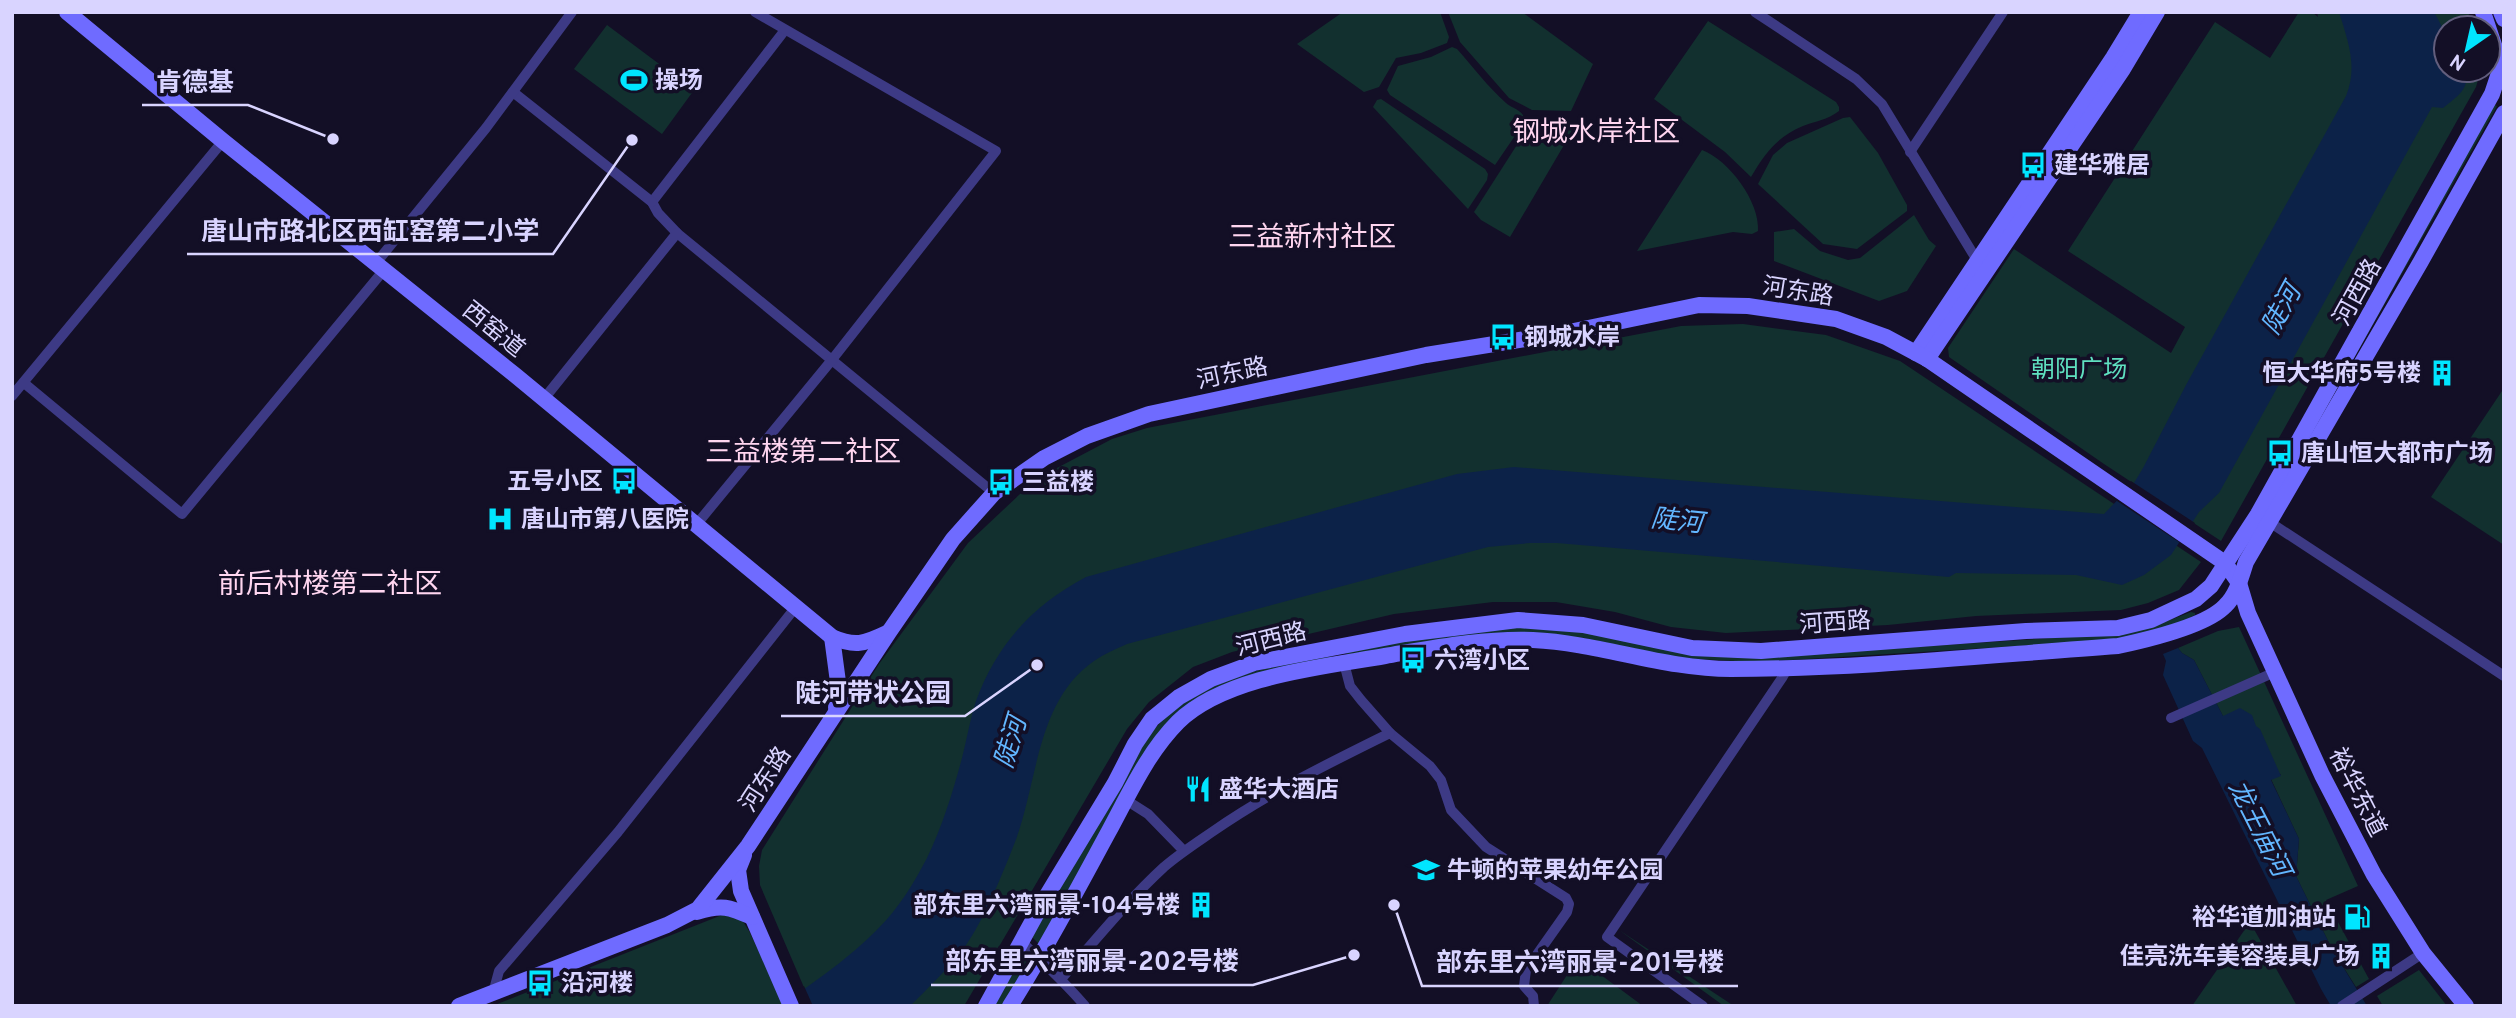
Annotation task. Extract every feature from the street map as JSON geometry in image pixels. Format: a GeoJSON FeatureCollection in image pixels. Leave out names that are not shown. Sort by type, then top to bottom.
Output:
{"type":"FeatureCollection","features":[{"type":"Feature","properties":{"kind":"street","name":"西窑道"},"geometry":{"type":"LineString","coordinates":[[66,12],[832,637]]}},
{"type":"Feature","properties":{"kind":"street"},"geometry":{"type":"LineString","coordinates":[[24,383],[182,514],[380,267],[572,12]]}},
{"type":"Feature","properties":{"kind":"street"},"geometry":{"type":"LineString","coordinates":[[696,525],[831,361],[996,151],[755,12]]}},
{"type":"Feature","properties":{"kind":"street"},"geometry":{"type":"LineString","coordinates":[[1755,12],[1856,79],[1882,104],[1978,262]]}},
{"type":"Feature","properties":{"kind":"street"},"geometry":{"type":"LineString","coordinates":[[1910,152],[2003,12]]}},
{"type":"Feature","properties":{"kind":"street"},"geometry":{"type":"LineString","coordinates":[[1922,356],[2123,69],[2157,12]]}},
{"type":"Feature","properties":{"kind":"street"},"geometry":{"type":"LineString","coordinates":[[2501,12],[2504,19]]}},
{"type":"Feature","properties":{"kind":"street"},"geometry":{"type":"LineString","coordinates":[[1922,356],[1978,262],[2141,13]]}},
{"type":"Feature","properties":{"kind":"street"},"geometry":{"type":"LineString","coordinates":[[652,202],[785,30]]}},
{"type":"Feature","properties":{"kind":"street","name":"河西路"},"geometry":{"type":"LineString","coordinates":[[986,1006],[1135,744],[1152,719],[1179,697],[1211,679],[1254,663],[1405,634],[1518,620],[1583,625],[1692,648],[1761,651],[2012,632],[2118,628],[2151,620],[2196,599],[2211,586],[2258,514],[2497,84]]}},
{"type":"Feature","properties":{"kind":"street"},"geometry":{"type":"LineString","coordinates":[[513,92],[652,202],[658,213],[677,233],[994,494]]}},
{"type":"Feature","properties":{"kind":"street","name":"河西路"},"geometry":{"type":"LineString","coordinates":[[1010,1006],[1040,960],[1149,759],[1178,722],[1205,702],[1246,684],[1299,671],[1452,645],[1530,640],[1579,645],[1669,663],[1720,669],[1787,669],[2118,646],[2157,637],[2196,623],[2224,608],[2239,583],[2246,562],[2271,523],[2504,113]]}},
{"type":"Feature","properties":{"kind":"street"},"geometry":{"type":"LineString","coordinates":[[12,397],[223,141]]}},
{"type":"Feature","properties":{"kind":"street"},"geometry":{"type":"LineString","coordinates":[[543,400],[677,233]]}},
{"type":"Feature","properties":{"kind":"street","name":"河东路"},"geometry":{"type":"LineString","coordinates":[[459,1006],[691,914],[714,891],[748,846],[953,539],[994,494],[1044,458],[1076,441],[1149,414],[1426,355],[1569,332],[1699,305],[1748,306],[1836,319],[1886,337],[1922,356],[2206,548]]}},
{"type":"Feature","properties":{"kind":"street"},"geometry":{"type":"LineString","coordinates":[[2271,523],[2504,676]]}},
{"type":"Feature","properties":{"kind":"street","name":"裕华东道"},"geometry":{"type":"LineString","coordinates":[[2206,548],[2225,563],[2239,583],[2248,612],[2274,672],[2322,775],[2374,875],[2423,953],[2466,1006]]}},
{"type":"Feature","properties":{"kind":"street"},"geometry":{"type":"LineString","coordinates":[[493,993],[499,971],[618,832],[795,608]]}},
{"type":"Feature","properties":{"kind":"street"},"geometry":{"type":"LineString","coordinates":[[835,712],[838,682],[832,637],[849,644],[863,643],[889,632]]}},
{"type":"Feature","properties":{"kind":"street"},"geometry":{"type":"LineString","coordinates":[[1337,647],[1350,686],[1390,733],[1430,766],[1441,780],[1451,810],[1486,847],[1566,898],[1569,904],[1567,912],[1526,970],[1524,986],[1533,996],[1534,1006]]}},
{"type":"Feature","properties":{"kind":"street"},"geometry":{"type":"LineString","coordinates":[[1703,1006],[1607,937],[1787,669]]}},
{"type":"Feature","properties":{"kind":"street"},"geometry":{"type":"LineString","coordinates":[[2171,718],[2274,672]]}},
{"type":"Feature","properties":{"kind":"street"},"geometry":{"type":"LineString","coordinates":[[1062,978],[1132,900],[1184,851],[1279,789],[1390,733]]}},
{"type":"Feature","properties":{"kind":"street"},"geometry":{"type":"LineString","coordinates":[[1126,800],[1148,814],[1184,851]]}},
{"type":"Feature","properties":{"kind":"street","name":"河东路"},"geometry":{"type":"LineString","coordinates":[[748,846],[738,870],[741,891],[791,1006]]}},
{"type":"Feature","properties":{"kind":"street"},"geometry":{"type":"LineString","coordinates":[[691,914],[714,907],[727,907],[752,917]]}},
{"type":"Feature","properties":{"kind":"street"},"geometry":{"type":"LineString","coordinates":[[1021,942],[1062,978],[1085,1006]]}},
{"type":"Feature","properties":{"kind":"street"},"geometry":{"type":"LineString","coordinates":[[2342,1006],[2423,953]]}},
{"type":"Feature","properties":{"kind":"green space"},"geometry":{"type":"Polygon","coordinates":[[[1343,12],[1440,12],[1449,37],[1447,43],[1421,53],[1396,58],[1379,87],[1364,92],[1297,44],[1343,12]]]}},
{"type":"Feature","properties":{"kind":"green space"},"geometry":{"type":"Polygon","coordinates":[[[1448,12],[1522,12],[1593,64],[1571,111],[1532,110],[1509,98],[1460,42],[1448,12]]]}},
{"type":"Feature","properties":{"kind":"green space","name":"朝阳广场"},"geometry":{"type":"Polygon","coordinates":[[[2299,12],[2312,12],[2318,17],[2317,12],[2468,12],[2469,14],[2432,14],[2432,84],[2477,84],[2221,541],[1949,357],[1948,348],[2014,249],[2171,353],[2185,327],[2068,251],[2215,22],[2270,58],[2299,12]]]}},
{"type":"Feature","properties":{"kind":"green space"},"geometry":{"type":"Polygon","coordinates":[[[1708,21],[1836,102],[1839,107],[1835,114],[1794,130],[1779,141],[1767,153],[1751,177],[1725,152],[1654,99],[1708,21]]]}},
{"type":"Feature","properties":{"kind":"green space","name":"操场"},"geometry":{"type":"Polygon","coordinates":[[[607,25],[694,90],[662,134],[574,69],[607,25]]]}},
{"type":"Feature","properties":{"kind":"green space"},"geometry":{"type":"Polygon","coordinates":[[[1452,47],[1457,49],[1499,97],[1524,117],[1525,121],[1495,165],[1390,95],[1387,90],[1398,66],[1431,57],[1452,47]]]}},
{"type":"Feature","properties":{"kind":"green space"},"geometry":{"type":"Polygon","coordinates":[[[1381,99],[1485,169],[1487,180],[1468,209],[1373,107],[1377,100],[1381,99]]]}},
{"type":"Feature","properties":{"kind":"green space"},"geometry":{"type":"Polygon","coordinates":[[[2493,104],[2497,106],[2252,538],[2493,104]]]}},
{"type":"Feature","properties":{"kind":"green space"},"geometry":{"type":"Polygon","coordinates":[[[1850,117],[1878,153],[1907,205],[1907,211],[1857,249],[1823,244],[1758,184],[1773,155],[1787,143],[1850,117]]]}},
{"type":"Feature","properties":{"kind":"green space"},"geometry":{"type":"Polygon","coordinates":[[[1537,120],[1574,128],[1510,237],[1481,220],[1474,212],[1531,123],[1537,120]]]}},
{"type":"Feature","properties":{"kind":"green space"},"geometry":{"type":"Polygon","coordinates":[[[1702,150],[1722,163],[1741,183],[1754,208],[1758,231],[1752,234],[1733,232],[1637,251],[1702,150]]]}},
{"type":"Feature","properties":{"kind":"green space"},"geometry":{"type":"Polygon","coordinates":[[[1914,215],[1929,240],[1936,246],[1907,291],[1879,301],[1774,261],[1774,232],[1794,229],[1820,251],[1848,260],[1860,258],[1914,215]]]}},
{"type":"Feature","properties":{"kind":"green space"},"geometry":{"type":"Polygon","coordinates":[[[1743,324],[1826,335],[1900,361],[2201,562],[2179,590],[2148,603],[2121,610],[1976,616],[1888,625],[1726,633],[1671,627],[1615,612],[1556,602],[1493,602],[1394,614],[1232,652],[1193,667],[1149,702],[1127,729],[964,1006],[812,1006],[760,885],[762,850],[879,664],[968,543],[1036,479],[1112,439],[1147,428],[1681,326],[1743,324]]]}},
{"type":"Feature","properties":{"kind":"green space"},"geometry":{"type":"Polygon","coordinates":[[[2504,388],[2504,545],[2431,497],[2504,388]]]}},
{"type":"Feature","properties":{"kind":"green space"},"geometry":{"type":"Polygon","coordinates":[[[2191,612],[2195,615],[2172,626],[2114,640],[1759,662],[1674,658],[1585,638],[1537,633],[1350,656],[1346,653],[1348,649],[1493,628],[1547,627],[1764,657],[2113,634],[2157,625],[2191,612]]]}},
{"type":"Feature","properties":{"kind":"green space"},"geometry":{"type":"Polygon","coordinates":[[[2239,627],[2358,886],[2326,900],[2369,979],[2356,987],[2332,949],[2296,876],[2299,839],[2271,779],[2281,775],[2223,716],[2194,660],[2178,648],[2218,631],[2239,627]]]}},
{"type":"Feature","properties":{"kind":"green space"},"geometry":{"type":"Polygon","coordinates":[[[1332,656],[1330,660],[1176,716],[1040,945],[1031,936],[1140,747],[1159,724],[1180,706],[1225,681],[1276,666],[1332,656]]]}},
{"type":"Feature","properties":{"kind":"green space"},"geometry":{"type":"Polygon","coordinates":[[[732,914],[742,920],[749,931],[785,1006],[492,1006],[722,915],[732,914]]]}},
{"type":"Feature","properties":{"kind":"green space"},"geometry":{"type":"Polygon","coordinates":[[[2250,922],[2297,1006],[2192,1006],[2250,922]]]}},
{"type":"Feature","properties":{"kind":"green space"},"geometry":{"type":"Polygon","coordinates":[[[1619,930],[1734,1006],[1724,1006],[1619,930]]]}},
{"type":"Feature","properties":{"kind":"green space"},"geometry":{"type":"Polygon","coordinates":[[[1578,958],[1643,1006],[1547,1006],[1578,958]]]}},
{"type":"Feature","properties":{"kind":"green space"},"geometry":{"type":"Polygon","coordinates":[[[1019,959],[1031,961],[1004,1006],[992,1006],[1019,959]]]}},
{"type":"Feature","properties":{"kind":"green space"},"geometry":{"type":"Polygon","coordinates":[[[2419,970],[2447,1006],[2383,1006],[2377,996],[2419,970]]]}},
{"type":"Feature","properties":{"kind":"water","name":"陡河"},"geometry":{"type":"Polygon","coordinates":[[[2339,12],[2434,12],[2432,84],[2465,84],[2461,92],[2443,108],[2432,107],[2219,493],[2199,512],[2171,555],[2144,575],[2122,585],[2076,575],[1956,573],[1949,577],[1557,543],[1530,543],[1488,547],[1127,644],[1094,661],[1075,678],[1060,698],[1041,744],[1023,819],[998,883],[971,937],[938,978],[910,1006],[778,1006],[855,950],[893,912],[911,886],[938,834],[955,784],[976,701],[995,662],[1006,644],[1033,614],[1049,600],[1086,577],[1457,474],[1514,467],[2104,514],[2134,483],[2143,468],[2346,96],[2351,75],[2348,44],[2339,12]]]}},
{"type":"Feature","properties":{"kind":"water","name":"龙王庙河"},"geometry":{"type":"Polygon","coordinates":[[[2178,648],[2194,660],[2223,716],[2240,708],[2252,715],[2260,729],[2281,776],[2271,780],[2299,839],[2296,876],[2332,949],[2367,1006],[2331,1006],[2321,989],[2202,748],[2193,741],[2163,675],[2166,661],[2163,654],[2178,648]]]}},
{"type":"Feature","properties":{"kind":"pier"},"geometry":{"type":"Polygon","coordinates":[[[2131,481],[2195,523],[2182,544],[2114,499],[2131,481]]]}},
{"type":"Feature","properties":{"kind":"pier"},"geometry":{"type":"Polygon","coordinates":[[[804,986],[813,1006],[783,1006],[780,1000],[804,986]]]}},
{"type":"Feature","properties":{"kind":"place","name":"操场"},"geometry":{"type":"Point","coordinates":[634,80]}},
{"type":"Feature","properties":{"kind":"place","name":"肯德基"},"geometry":{"type":"Point","coordinates":[333,139]}},
{"type":"Feature","properties":{"kind":"place","name":"唐山市路北区西缸窑第二小学"},"geometry":{"type":"Point","coordinates":[632,140]}},
{"type":"Feature","properties":{"kind":"place","name":"建华雅居"},"geometry":{"type":"Point","coordinates":[2033,165]}},
{"type":"Feature","properties":{"kind":"place","name":"钢城水岸"},"geometry":{"type":"Point","coordinates":[1503,337]}},
{"type":"Feature","properties":{"kind":"place","name":"恒大华府5号楼"},"geometry":{"type":"Point","coordinates":[2442,373]}},
{"type":"Feature","properties":{"kind":"place","name":"唐山恒大都市广场"},"geometry":{"type":"Point","coordinates":[2280,453]}},
{"type":"Feature","properties":{"kind":"place","name":"五号小区"},"geometry":{"type":"Point","coordinates":[624,481]}},
{"type":"Feature","properties":{"kind":"place","name":"三益楼"},"geometry":{"type":"Point","coordinates":[1001,482]}},
{"type":"Feature","properties":{"kind":"place","name":"唐山市第八医院"},"geometry":{"type":"Point","coordinates":[500,519]}},
{"type":"Feature","properties":{"kind":"place","name":"六湾小区"},"geometry":{"type":"Point","coordinates":[1413,660]}},
{"type":"Feature","properties":{"kind":"place","name":"陡河带状公园"},"geometry":{"type":"Point","coordinates":[1037,665]}},
{"type":"Feature","properties":{"kind":"place","name":"盛华大酒店"},"geometry":{"type":"Point","coordinates":[1198,789]}},
{"type":"Feature","properties":{"kind":"place","name":"牛顿的苹果幼年公园"},"geometry":{"type":"Point","coordinates":[1426,870]}},
{"type":"Feature","properties":{"kind":"place","name":"部东里六湾丽景-104号楼"},"geometry":{"type":"Point","coordinates":[1201,905]}},
{"type":"Feature","properties":{"kind":"place","name":"部东里六湾丽景-201号楼"},"geometry":{"type":"Point","coordinates":[1394,905]}},
{"type":"Feature","properties":{"kind":"place","name":"裕华道加油站"},"geometry":{"type":"Point","coordinates":[2357,917]}},
{"type":"Feature","properties":{"kind":"place","name":"部东里六湾丽景-202号楼"},"geometry":{"type":"Point","coordinates":[1354,955]}},
{"type":"Feature","properties":{"kind":"place","name":"佳亮洗车美容装具广场"},"geometry":{"type":"Point","coordinates":[2381,956]}},
{"type":"Feature","properties":{"kind":"place","name":"沿河楼"},"geometry":{"type":"Point","coordinates":[540,983]}},
{"type":"Feature","properties":{"kind":"district","name":"钢城水岸社区"},"geometry":{"type":"Point","coordinates":[1596,131]}},
{"type":"Feature","properties":{"kind":"district","name":"三益新村社区"},"geometry":{"type":"Point","coordinates":[1312,236]}},
{"type":"Feature","properties":{"kind":"district","name":"三益楼第二社区"},"geometry":{"type":"Point","coordinates":[803,451]}},
{"type":"Feature","properties":{"kind":"district","name":"前后村楼第二社区"},"geometry":{"type":"Point","coordinates":[330,583]}}]}
